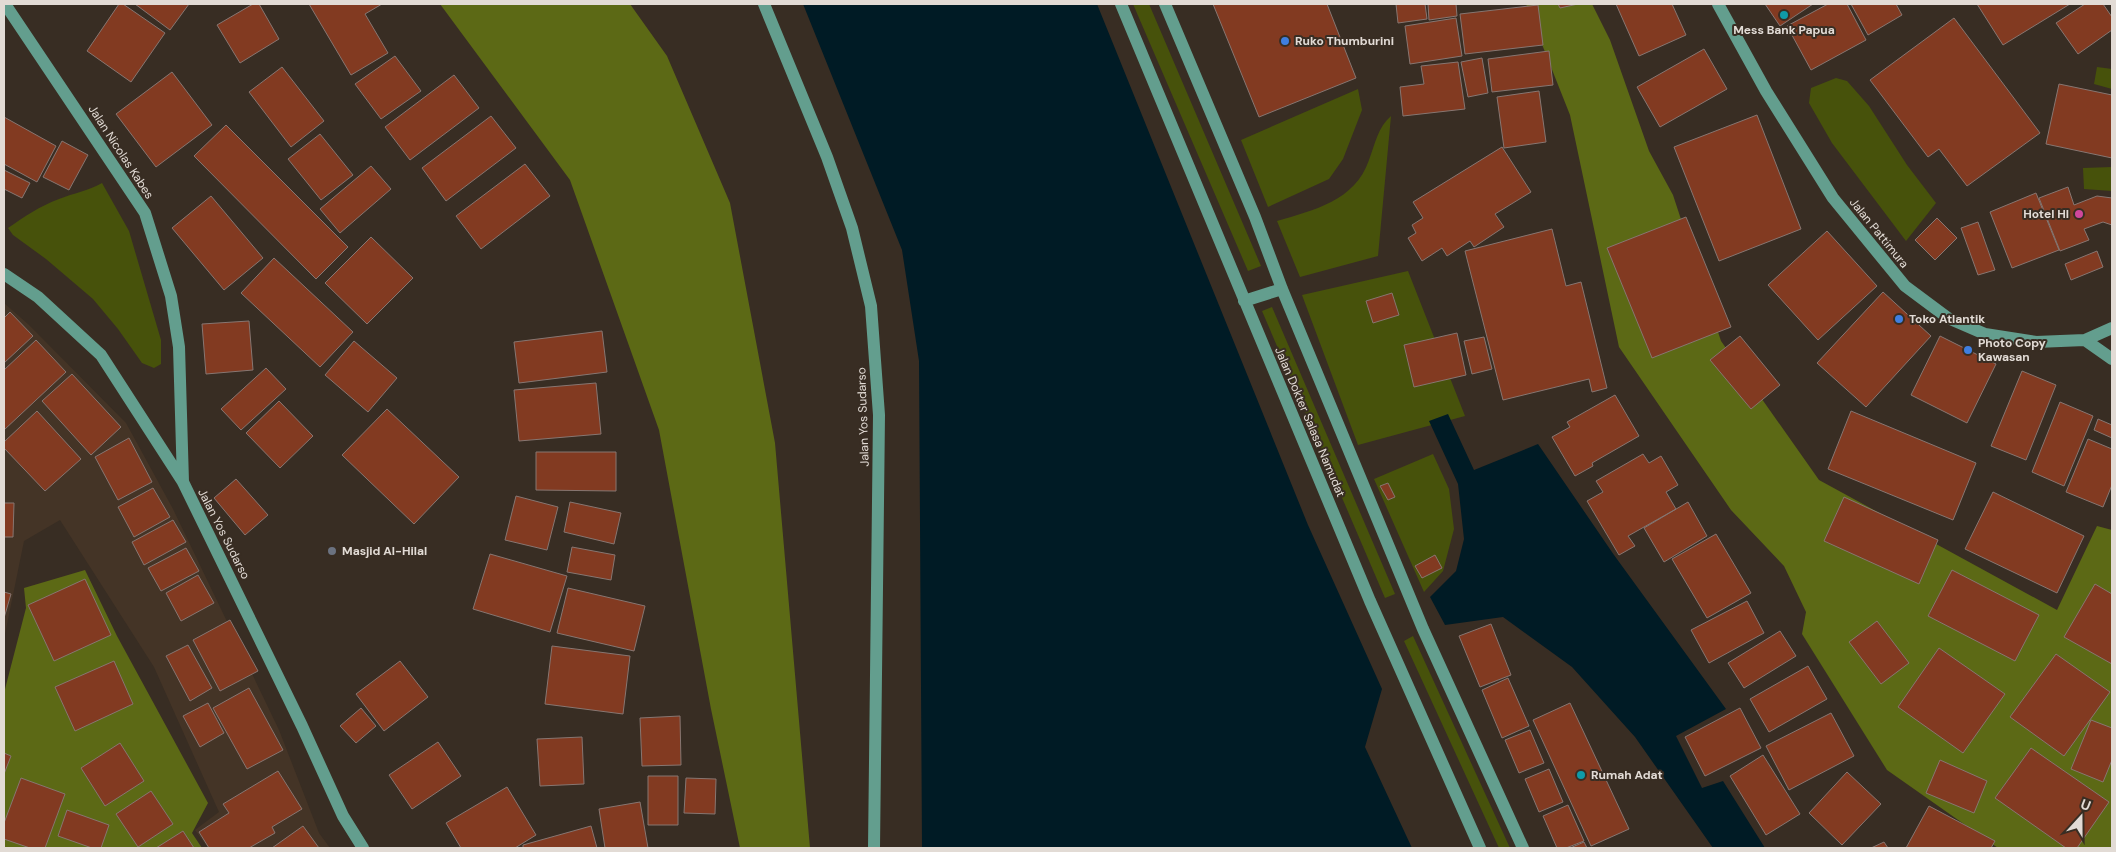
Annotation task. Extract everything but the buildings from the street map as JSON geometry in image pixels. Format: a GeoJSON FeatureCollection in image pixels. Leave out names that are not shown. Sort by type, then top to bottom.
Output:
{"type":"FeatureCollection","features":[{"type":"Feature","properties":{"kind":"main road","name":"Jalan Nicolas Kabes"},"geometry":{"type":"LineString","coordinates":[[5,4],[145,213],[170,296],[179,347],[183,482]]}},
{"type":"Feature","properties":{"kind":"main road","name":"Jalan Yos Sudarso"},"geometry":{"type":"LineString","coordinates":[[764,4],[827,157],[843,201],[852,228],[871,306],[879,415],[874,848]]}},
{"type":"Feature","properties":{"kind":"main road","name":"Jalan Dokter Salasa Namudat"},"geometry":{"type":"LineString","coordinates":[[1121,4],[1370,601],[1480,848]]}},
{"type":"Feature","properties":{"kind":"main road","name":"Jalan Dokter Salasa Namudat"},"geometry":{"type":"LineString","coordinates":[[1165,4],[1255,217],[1282,289],[1423,629],[1522,848]]}},
{"type":"Feature","properties":{"kind":"main road","name":"Jalan Pattimura"},"geometry":{"type":"LineString","coordinates":[[1718,4],[1766,91],[1833,198],[1905,286],[1948,318],[1985,334],[2036,342],[2085,340],[2112,328]]}},
{"type":"Feature","properties":{"kind":"main road","name":"Jalan Yos Sudarso"},"geometry":{"type":"LineString","coordinates":[[4,274],[38,297],[101,355],[183,482],[294,708],[343,816],[363,848]]}},
{"type":"Feature","properties":{"kind":"main road"},"geometry":{"type":"LineString","coordinates":[[1244,301],[1282,289]]}},
{"type":"Feature","properties":{"kind":"main road"},"geometry":{"type":"LineString","coordinates":[[2085,340],[2112,359]]}},
{"type":"Feature","properties":{"kind":"shaded area"},"geometry":{"type":"Polygon","coordinates":[[[4,303],[29,325],[126,423],[173,509],[279,730],[319,833],[330,848],[208,848],[195,830],[219,812],[154,667],[60,520],[24,541],[4,639],[4,303]]]}},
{"type":"Feature","properties":{"kind":"green space"},"geometry":{"type":"Polygon","coordinates":[[[440,4],[630,4],[667,56],[730,203],[775,443],[810,848],[740,848],[711,709],[659,430],[570,180],[440,4]]]}},
{"type":"Feature","properties":{"kind":"green space"},"geometry":{"type":"Polygon","coordinates":[[[1133,4],[1149,4],[1261,266],[1248,271],[1133,4]]]}},
{"type":"Feature","properties":{"kind":"green space"},"geometry":{"type":"Polygon","coordinates":[[[1526,4],[1592,4],[1610,40],[1649,151],[1673,195],[1721,341],[1819,480],[2057,610],[2097,526],[2112,530],[2112,848],[1998,848],[1887,770],[1802,634],[1806,612],[1784,566],[1731,510],[1619,347],[1570,115],[1526,4]]]}},
{"type":"Feature","properties":{"kind":"green space"},"geometry":{"type":"Polygon","coordinates":[[[2097,67],[2112,69],[2112,89],[2094,84],[2097,67]]]}},
{"type":"Feature","properties":{"kind":"green space"},"geometry":{"type":"Polygon","coordinates":[[[1836,78],[1847,81],[1869,106],[1907,165],[1936,203],[1906,241],[1832,143],[1809,103],[1811,88],[1836,78]]]}},
{"type":"Feature","properties":{"kind":"green space"},"geometry":{"type":"Polygon","coordinates":[[[1358,89],[1362,110],[1343,159],[1329,179],[1268,207],[1241,140],[1358,89]]]}},
{"type":"Feature","properties":{"kind":"green space"},"geometry":{"type":"Polygon","coordinates":[[[1391,116],[1378,256],[1300,277],[1277,221],[1305,213],[1332,202],[1354,185],[1363,174],[1380,131],[1391,116]]]}},
{"type":"Feature","properties":{"kind":"green space"},"geometry":{"type":"Polygon","coordinates":[[[2112,167],[2112,191],[2084,189],[2083,168],[2112,167]]]}},
{"type":"Feature","properties":{"kind":"green space"},"geometry":{"type":"Polygon","coordinates":[[[102,183],[129,231],[161,340],[161,364],[154,368],[142,363],[118,329],[93,299],[46,259],[13,235],[8,228],[45,205],[102,183]]]}},
{"type":"Feature","properties":{"kind":"green space"},"geometry":{"type":"Polygon","coordinates":[[[1408,271],[1465,416],[1358,445],[1302,295],[1408,271]]]}},
{"type":"Feature","properties":{"kind":"green space"},"geometry":{"type":"Polygon","coordinates":[[[1272,307],[1395,594],[1385,598],[1262,311],[1272,307]]]}},
{"type":"Feature","properties":{"kind":"green space"},"geometry":{"type":"Polygon","coordinates":[[[1433,454],[1449,489],[1454,529],[1443,571],[1424,592],[1374,479],[1433,454]]]}},
{"type":"Feature","properties":{"kind":"green space"},"geometry":{"type":"Polygon","coordinates":[[[85,570],[117,636],[208,803],[192,833],[202,848],[4,848],[4,693],[26,608],[24,588],[85,570]]]}},
{"type":"Feature","properties":{"kind":"green space"},"geometry":{"type":"Polygon","coordinates":[[[1413,636],[1510,848],[1499,848],[1404,641],[1413,636]]]}},
{"type":"Feature","properties":{"kind":"water"},"geometry":{"type":"Polygon","coordinates":[[[803,4],[1097,4],[1308,525],[1382,689],[1365,747],[1412,848],[922,848],[919,361],[902,250],[803,4]]]}},
{"type":"Feature","properties":{"kind":"water"},"geometry":{"type":"Polygon","coordinates":[[[1448,414],[1474,470],[1538,444],[1614,555],[1726,709],[1676,736],[1702,788],[1723,781],[1765,848],[1713,848],[1635,737],[1572,667],[1503,617],[1445,625],[1430,597],[1456,571],[1464,539],[1458,484],[1429,421],[1448,414]]]}},
{"type":"Feature","properties":{"kind":"place","name":"Mess Bank Papua"},"geometry":{"type":"Point","coordinates":[1784,15]}},
{"type":"Feature","properties":{"kind":"place","name":"Ruko Thumburini"},"geometry":{"type":"Point","coordinates":[1285,41]}},
{"type":"Feature","properties":{"kind":"place","name":"Hotel HI"},"geometry":{"type":"Point","coordinates":[2079,214]}},
{"type":"Feature","properties":{"kind":"place","name":"Toko Atlantik"},"geometry":{"type":"Point","coordinates":[1899,319]}},
{"type":"Feature","properties":{"kind":"place","name":"Photo Copy Kawasan"},"geometry":{"type":"Point","coordinates":[1968,350]}},
{"type":"Feature","properties":{"kind":"place","name":"Masjid Al-Hilal"},"geometry":{"type":"Point","coordinates":[332,551]}},
{"type":"Feature","properties":{"kind":"place","name":"Rumah Adat"},"geometry":{"type":"Point","coordinates":[1581,775]}}]}
